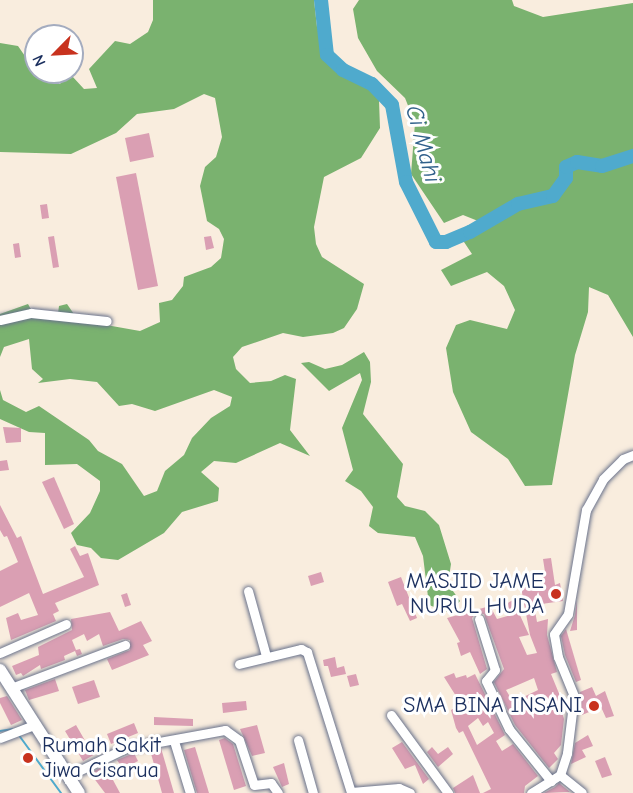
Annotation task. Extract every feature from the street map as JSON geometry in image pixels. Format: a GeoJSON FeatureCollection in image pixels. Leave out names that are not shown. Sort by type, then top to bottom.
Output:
{"type":"FeatureCollection","features":[{"type":"Feature","properties":{"kind":"main road"},"geometry":{"type":"LineString","coordinates":[[0,670],[78,793]]}},
{"type":"Feature","properties":{"kind":"street"},"geometry":{"type":"LineString","coordinates":[[0,320],[31,313],[107,321]]}},
{"type":"Feature","properties":{"kind":"street"},"geometry":{"type":"LineString","coordinates":[[531,793],[560,775],[575,710],[574,696],[555,648],[555,628],[568,614],[579,533],[592,494],[623,459],[633,455]]}},
{"type":"Feature","properties":{"kind":"street"},"geometry":{"type":"LineString","coordinates":[[248,591],[266,656]]}},
{"type":"Feature","properties":{"kind":"street"},"geometry":{"type":"LineString","coordinates":[[479,619],[495,670],[486,681],[505,722],[551,781]]}},
{"type":"Feature","properties":{"kind":"street"},"geometry":{"type":"LineString","coordinates":[[0,653],[66,624]]}},
{"type":"Feature","properties":{"kind":"street"},"geometry":{"type":"LineString","coordinates":[[11,688],[125,645]]}},
{"type":"Feature","properties":{"kind":"street"},"geometry":{"type":"LineString","coordinates":[[239,664],[302,649],[310,657],[349,793],[399,788],[410,793]]}},
{"type":"Feature","properties":{"kind":"street"},"geometry":{"type":"LineString","coordinates":[[391,715],[448,793]]}},
{"type":"Feature","properties":{"kind":"street"},"geometry":{"type":"LineString","coordinates":[[0,738],[34,725]]}},
{"type":"Feature","properties":{"kind":"street"},"geometry":{"type":"LineString","coordinates":[[68,776],[126,748],[225,730],[234,734],[253,789],[271,783],[279,793]]}},
{"type":"Feature","properties":{"kind":"street"},"geometry":{"type":"LineString","coordinates":[[298,740],[313,793]]}},
{"type":"Feature","properties":{"kind":"street"},"geometry":{"type":"LineString","coordinates":[[174,741],[190,793]]}},
{"type":"Feature","properties":{"kind":"street"},"geometry":{"type":"LineString","coordinates":[[560,775],[582,793]]}},
{"type":"Feature","properties":{"kind":"green space"},"geometry":{"type":"Polygon","coordinates":[[[153,0],[314,0],[317,27],[341,72],[372,88],[379,100],[380,128],[361,158],[324,177],[314,227],[316,244],[322,257],[364,284],[357,309],[344,328],[333,333],[303,337],[283,333],[242,347],[233,357],[236,369],[250,383],[271,381],[285,375],[296,379],[290,430],[310,456],[280,443],[236,463],[214,461],[201,472],[219,488],[218,501],[182,512],[164,533],[118,560],[101,558],[91,548],[77,545],[71,533],[90,513],[100,491],[100,481],[77,464],[45,465],[45,433],[29,432],[0,419],[0,390],[3,400],[26,412],[39,406],[89,440],[98,451],[122,464],[144,496],[157,491],[165,471],[184,455],[192,438],[211,418],[230,406],[232,397],[214,390],[155,411],[132,404],[119,406],[97,382],[70,379],[38,383],[43,379],[32,369],[29,339],[4,347],[0,357],[0,314],[28,304],[35,317],[58,313],[59,306],[67,304],[78,320],[140,331],[160,322],[159,303],[172,300],[183,286],[184,277],[211,267],[221,258],[224,239],[219,229],[207,221],[200,186],[205,167],[216,157],[222,137],[215,98],[204,94],[174,109],[137,114],[116,133],[71,154],[0,152],[0,43],[18,46],[24,55],[24,84],[79,84],[84,89],[97,88],[89,69],[115,41],[130,44],[148,32],[153,20],[153,0]]]}},
{"type":"Feature","properties":{"kind":"green space"},"geometry":{"type":"Polygon","coordinates":[[[359,0],[512,0],[514,6],[543,17],[633,3],[633,337],[608,295],[589,287],[588,312],[575,355],[552,485],[525,486],[508,459],[471,432],[453,392],[446,348],[456,325],[470,320],[507,329],[515,310],[504,286],[487,272],[451,286],[441,270],[472,254],[462,239],[478,221],[463,215],[444,223],[411,174],[415,123],[405,98],[377,71],[358,38],[353,9],[359,0]]]}},
{"type":"Feature","properties":{"kind":"green space"},"geometry":{"type":"Polygon","coordinates":[[[364,352],[370,362],[371,382],[363,414],[403,464],[397,497],[405,506],[425,511],[439,525],[451,564],[448,584],[460,601],[450,613],[429,605],[423,556],[415,537],[378,533],[369,526],[373,507],[361,491],[345,481],[353,470],[342,428],[362,380],[360,373],[329,391],[301,363],[309,362],[325,369],[342,365],[364,352]]]}},
{"type":"Feature","properties":{"kind":"building"},"geometry":{"type":"Polygon","coordinates":[[[149,133],[154,157],[130,162],[125,138],[149,133]]]}},
{"type":"Feature","properties":{"kind":"building"},"geometry":{"type":"Polygon","coordinates":[[[136,173],[158,286],[138,290],[116,177],[136,173]]]}},
{"type":"Feature","properties":{"kind":"building"},"geometry":{"type":"Polygon","coordinates":[[[47,204],[49,218],[42,219],[40,205],[47,204]]]}},
{"type":"Feature","properties":{"kind":"building"},"geometry":{"type":"Polygon","coordinates":[[[54,236],[59,267],[53,268],[48,237],[54,236]]]}},
{"type":"Feature","properties":{"kind":"building"},"geometry":{"type":"Polygon","coordinates":[[[211,236],[214,248],[206,250],[204,237],[211,236]]]}},
{"type":"Feature","properties":{"kind":"building"},"geometry":{"type":"Polygon","coordinates":[[[19,243],[21,257],[15,258],[13,244],[19,243]]]}},
{"type":"Feature","properties":{"kind":"building"},"geometry":{"type":"Polygon","coordinates":[[[3,427],[21,428],[21,442],[6,443],[3,427]]]}},
{"type":"Feature","properties":{"kind":"building"},"geometry":{"type":"Polygon","coordinates":[[[7,460],[9,470],[0,471],[0,461],[7,460]]]}},
{"type":"Feature","properties":{"kind":"building"},"geometry":{"type":"Polygon","coordinates":[[[54,477],[74,524],[64,529],[42,482],[54,477]]]}},
{"type":"Feature","properties":{"kind":"building"},"geometry":{"type":"Polygon","coordinates":[[[0,505],[17,538],[21,536],[43,594],[84,577],[70,549],[75,546],[80,556],[88,553],[99,585],[55,603],[59,611],[53,614],[56,621],[11,640],[6,618],[18,613],[21,620],[38,615],[29,593],[0,607],[0,571],[18,562],[7,536],[4,537],[0,530],[0,505]]]}},
{"type":"Feature","properties":{"kind":"building"},"geometry":{"type":"Polygon","coordinates":[[[551,558],[555,585],[560,583],[563,601],[534,605],[537,622],[548,619],[547,635],[557,672],[551,674],[565,708],[561,709],[564,719],[561,745],[554,753],[558,759],[549,768],[515,725],[494,682],[504,669],[484,614],[476,613],[472,618],[487,669],[480,674],[470,652],[461,656],[457,643],[460,642],[447,618],[490,606],[497,619],[511,615],[506,604],[513,600],[529,635],[519,637],[527,655],[537,653],[530,635],[520,582],[545,572],[543,559],[551,558]],[[534,678],[506,690],[513,702],[538,690],[534,678]]]}},
{"type":"Feature","properties":{"kind":"building"},"geometry":{"type":"Polygon","coordinates":[[[321,572],[324,582],[311,586],[308,576],[321,572]]]}},
{"type":"Feature","properties":{"kind":"building"},"geometry":{"type":"Polygon","coordinates":[[[401,577],[417,618],[410,621],[402,604],[397,606],[388,582],[401,577]]]}},
{"type":"Feature","properties":{"kind":"building"},"geometry":{"type":"Polygon","coordinates":[[[127,593],[131,605],[125,607],[121,595],[127,593]]]}},
{"type":"Feature","properties":{"kind":"building"},"geometry":{"type":"Polygon","coordinates":[[[577,600],[577,630],[570,631],[575,615],[577,600]]]}},
{"type":"Feature","properties":{"kind":"building"},"geometry":{"type":"Polygon","coordinates":[[[110,612],[119,631],[141,621],[152,641],[143,645],[149,655],[112,670],[107,659],[130,650],[130,640],[123,639],[103,646],[99,634],[87,641],[84,634],[72,640],[76,650],[80,649],[82,654],[77,656],[75,651],[64,656],[65,660],[41,669],[40,665],[23,676],[21,673],[16,675],[12,666],[39,655],[38,647],[72,630],[71,619],[110,612]]]}},
{"type":"Feature","properties":{"kind":"building"},"geometry":{"type":"Polygon","coordinates":[[[566,629],[581,680],[576,682],[565,655],[561,636],[566,629]]]}},
{"type":"Feature","properties":{"kind":"building"},"geometry":{"type":"Polygon","coordinates":[[[335,657],[337,668],[344,666],[346,674],[331,677],[328,666],[324,666],[323,660],[335,657]]]}},
{"type":"Feature","properties":{"kind":"building"},"geometry":{"type":"Polygon","coordinates":[[[454,673],[456,678],[466,675],[467,678],[475,674],[505,735],[496,741],[502,751],[513,744],[538,776],[525,786],[524,793],[483,793],[491,789],[463,731],[459,733],[456,728],[451,710],[461,704],[444,677],[454,673]],[[478,718],[468,726],[477,745],[494,733],[488,722],[483,726],[478,718]]]}},
{"type":"Feature","properties":{"kind":"building"},"geometry":{"type":"Polygon","coordinates":[[[356,674],[359,685],[350,687],[347,676],[356,674]]]}},
{"type":"Feature","properties":{"kind":"building"},"geometry":{"type":"Polygon","coordinates":[[[55,679],[59,691],[29,700],[25,690],[55,679]]]}},
{"type":"Feature","properties":{"kind":"building"},"geometry":{"type":"Polygon","coordinates":[[[94,680],[100,697],[78,704],[72,687],[94,680]]]}},
{"type":"Feature","properties":{"kind":"building","name":"SMA BINA INSANI"},"geometry":{"type":"Polygon","coordinates":[[[592,687],[596,696],[605,691],[614,716],[606,718],[601,707],[582,715],[580,692],[592,687]]]}},
{"type":"Feature","properties":{"kind":"building"},"geometry":{"type":"Polygon","coordinates":[[[7,696],[22,720],[11,725],[0,703],[0,698],[7,696]]]}},
{"type":"Feature","properties":{"kind":"building"},"geometry":{"type":"Polygon","coordinates":[[[246,701],[247,710],[223,713],[222,703],[246,701]]]}},
{"type":"Feature","properties":{"kind":"building"},"geometry":{"type":"Polygon","coordinates":[[[154,717],[193,719],[193,726],[154,725],[154,717]]]}},
{"type":"Feature","properties":{"kind":"building"},"geometry":{"type":"Polygon","coordinates":[[[134,723],[138,733],[111,744],[107,734],[134,723]]]}},
{"type":"Feature","properties":{"kind":"building"},"geometry":{"type":"Polygon","coordinates":[[[76,725],[87,744],[92,741],[99,752],[83,761],[65,731],[76,725]]]}},
{"type":"Feature","properties":{"kind":"building"},"geometry":{"type":"Polygon","coordinates":[[[257,725],[265,753],[252,756],[240,729],[257,725]]]}},
{"type":"Feature","properties":{"kind":"building"},"geometry":{"type":"Polygon","coordinates":[[[588,735],[593,746],[582,750],[586,757],[571,764],[575,743],[588,735]]]}},
{"type":"Feature","properties":{"kind":"building"},"geometry":{"type":"Polygon","coordinates":[[[225,738],[233,744],[246,786],[234,790],[219,740],[225,738]]]}},
{"type":"Feature","properties":{"kind":"building"},"geometry":{"type":"Polygon","coordinates":[[[402,742],[429,779],[423,784],[415,765],[405,769],[392,748],[402,742]]]}},
{"type":"Feature","properties":{"kind":"building"},"geometry":{"type":"Polygon","coordinates":[[[195,747],[209,793],[197,793],[184,750],[195,747]]]}},
{"type":"Feature","properties":{"kind":"building"},"geometry":{"type":"Polygon","coordinates":[[[432,747],[438,754],[448,747],[453,754],[438,767],[427,752],[432,747]]]}},
{"type":"Feature","properties":{"kind":"building"},"geometry":{"type":"Polygon","coordinates":[[[161,748],[174,793],[162,793],[150,750],[161,748]]]}},
{"type":"Feature","properties":{"kind":"building"},"geometry":{"type":"Polygon","coordinates":[[[134,753],[138,761],[123,769],[117,760],[134,753]]]}},
{"type":"Feature","properties":{"kind":"building"},"geometry":{"type":"Polygon","coordinates":[[[605,757],[612,775],[602,778],[595,761],[605,757]]]}},
{"type":"Feature","properties":{"kind":"building"},"geometry":{"type":"Polygon","coordinates":[[[284,763],[289,784],[282,787],[273,767],[284,763]]]}},
{"type":"Feature","properties":{"kind":"building"},"geometry":{"type":"Polygon","coordinates":[[[104,766],[120,793],[105,793],[90,773],[104,766]]]}},
{"type":"Feature","properties":{"kind":"building"},"geometry":{"type":"Polygon","coordinates":[[[473,775],[480,793],[455,793],[453,788],[473,775]]]}},
{"type":"Feature","properties":{"kind":"building"},"geometry":{"type":"Polygon","coordinates":[[[559,783],[570,792],[544,793],[555,787],[559,783]]]}},
{"type":"Feature","properties":{"kind":"waterway","name":"Ci Mahi"},"geometry":{"type":"LineString","coordinates":[[321,0],[327,55],[343,70],[372,84],[392,105],[406,182],[436,242],[446,242],[470,232],[518,204],[553,196],[566,178],[566,167],[577,162],[602,166],[633,156]]}},
{"type":"Feature","properties":{"kind":"waterway"},"geometry":{"type":"LineString","coordinates":[[0,731],[12,729]]}},
{"type":"Feature","properties":{"kind":"waterway"},"geometry":{"type":"LineString","coordinates":[[18,734],[61,793]]}},
{"type":"Feature","properties":{"kind":"place","name":"MASJID JAME NURUL HUDA"},"geometry":{"type":"Point","coordinates":[556,594]}},
{"type":"Feature","properties":{"kind":"place","name":"SMA BINA INSANI"},"geometry":{"type":"Point","coordinates":[594,706]}},
{"type":"Feature","properties":{"kind":"place","name":"Rumah Sakit Jiwa Cisarua"},"geometry":{"type":"Point","coordinates":[28,758]}}]}
